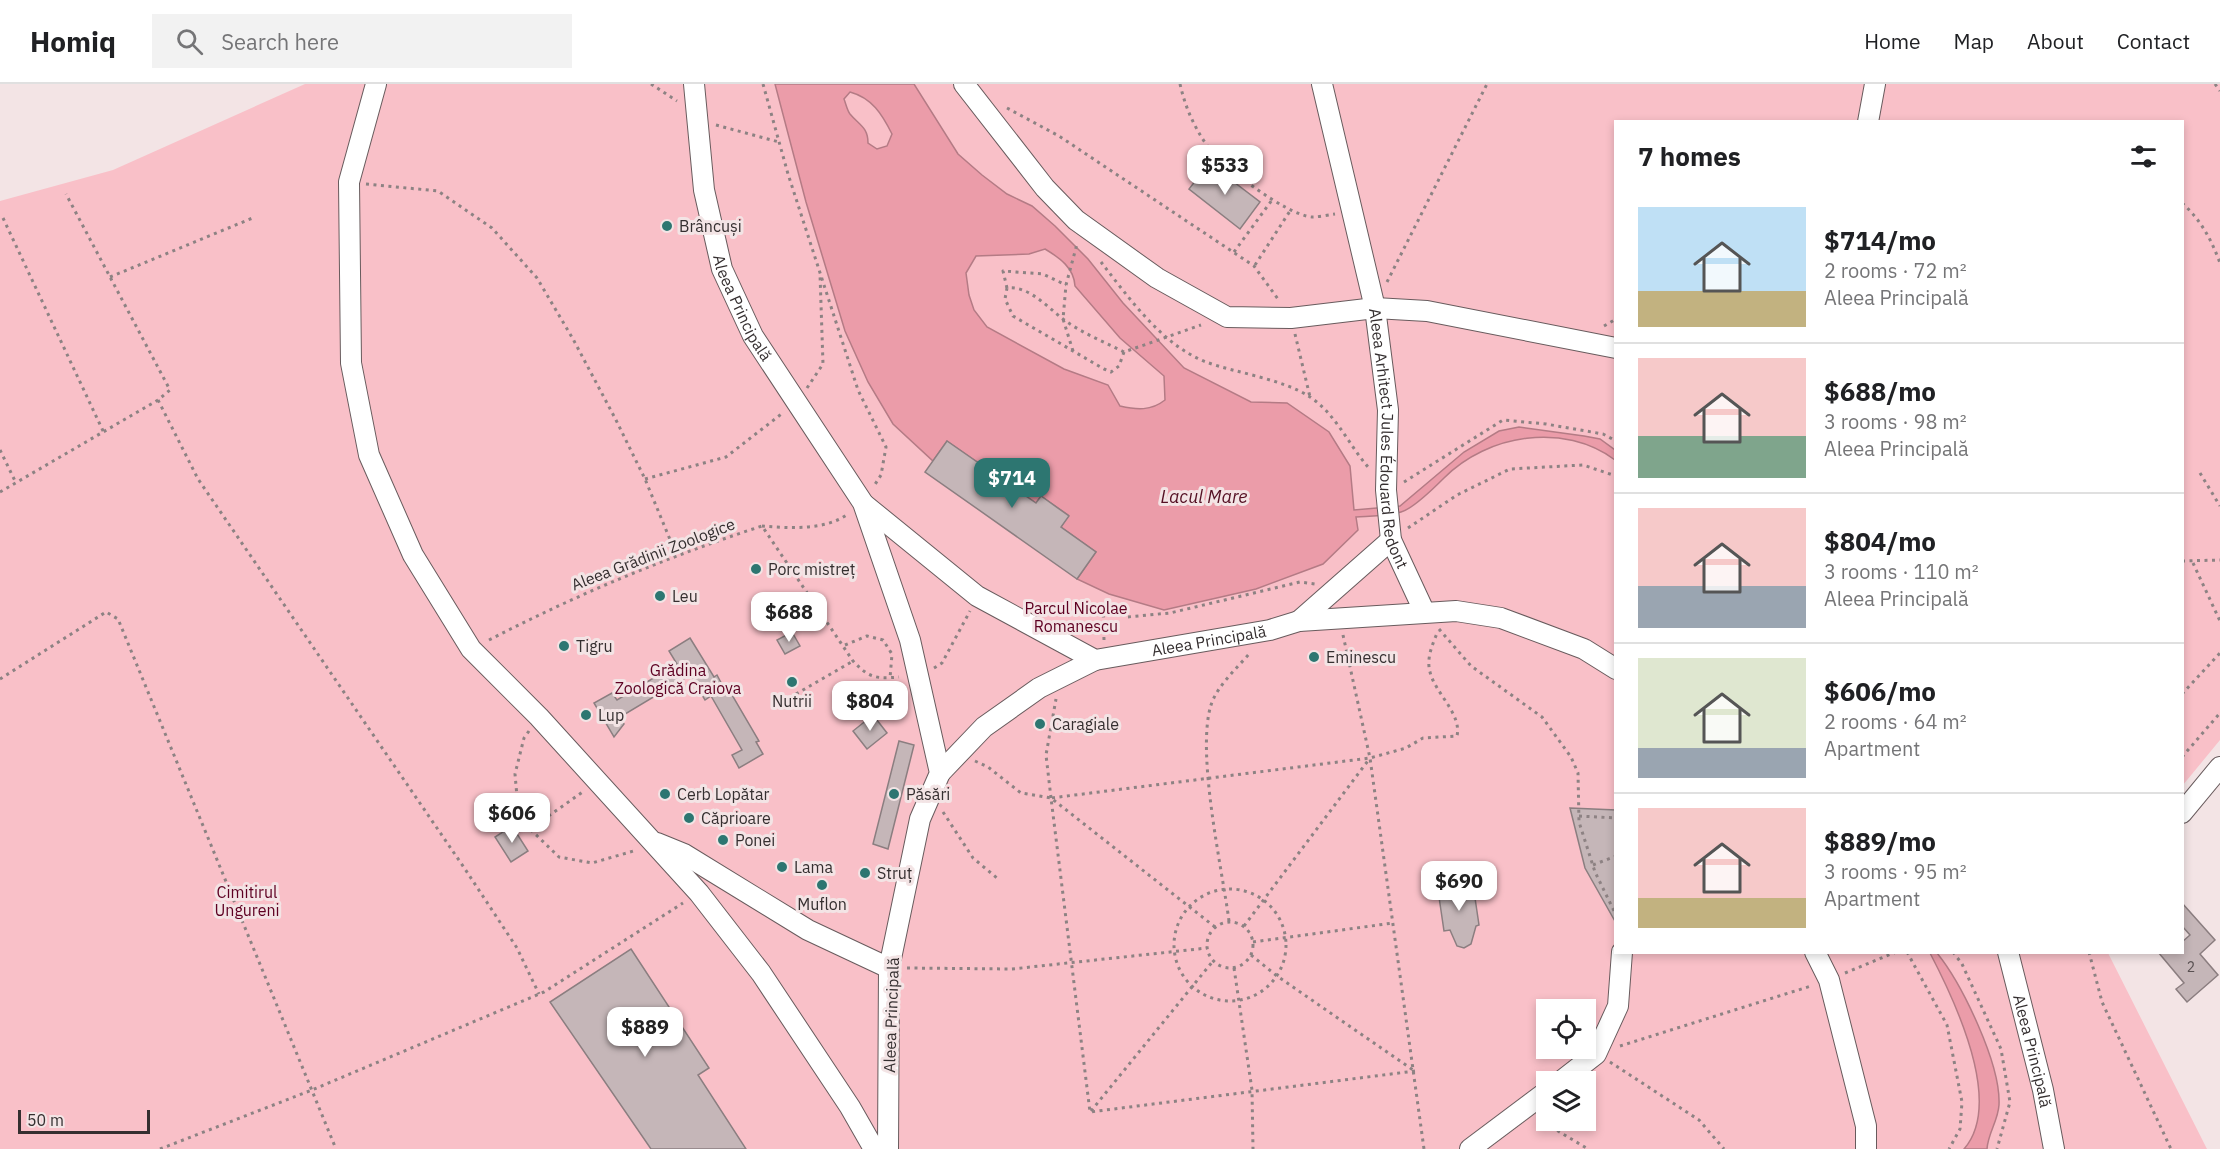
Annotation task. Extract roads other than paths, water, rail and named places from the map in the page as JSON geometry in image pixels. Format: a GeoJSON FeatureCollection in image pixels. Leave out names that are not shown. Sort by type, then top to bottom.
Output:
{"type":"FeatureCollection","features":[{"type":"Feature","properties":{"kind":"street"},"geometry":{"type":"LineString","coordinates":[[376,84],[349,182],[351,363],[369,455],[413,555],[471,649],[539,717],[699,893],[761,973],[850,1107],[874,1149]]}},
{"type":"Feature","properties":{"kind":"street","name":"Aleea Principală"},"geometry":{"type":"LineString","coordinates":[[694,84],[694,111],[704,190],[722,269],[753,336],[863,503],[886,564],[920,675],[940,773],[920,819],[889,968],[888,1149]]}},
{"type":"Feature","properties":{"kind":"street","name":"Aleea Arhitect Jules Édouard Redont"},"geometry":{"type":"LineString","coordinates":[[963,84],[1078,227],[1157,278],[1227,316],[1292,318],[1375,308],[1388,410],[1386,490],[1391,540],[1424,611]]}},
{"type":"Feature","properties":{"kind":"street"},"geometry":{"type":"LineString","coordinates":[[1322,84],[1375,308],[1427,311],[1614,348]]}},
{"type":"Feature","properties":{"kind":"street"},"geometry":{"type":"LineString","coordinates":[[1868,120],[1875,84]]}},
{"type":"Feature","properties":{"kind":"street","name":"Aleea Principală"},"geometry":{"type":"LineString","coordinates":[[863,503],[977,596],[1100,659],[1270,630],[1299,621],[1424,611]]}},
{"type":"Feature","properties":{"kind":"street"},"geometry":{"type":"LineString","coordinates":[[1299,621],[1391,540]]}},
{"type":"Feature","properties":{"kind":"street"},"geometry":{"type":"LineString","coordinates":[[1424,611],[1456,611],[1501,618],[1584,649],[1614,668]]}},
{"type":"Feature","properties":{"kind":"street"},"geometry":{"type":"LineString","coordinates":[[940,773],[961,754],[984,727],[1039,688],[1100,659]]}},
{"type":"Feature","properties":{"kind":"street"},"geometry":{"type":"LineString","coordinates":[[2184,811],[2220,767]]}},
{"type":"Feature","properties":{"kind":"street"},"geometry":{"type":"LineString","coordinates":[[655,843],[684,854],[808,930],[889,968]]}},
{"type":"Feature","properties":{"kind":"street"},"geometry":{"type":"LineString","coordinates":[[1574,1071],[1596,1054],[1618,1006],[1622,954]]}},
{"type":"Feature","properties":{"kind":"street"},"geometry":{"type":"LineString","coordinates":[[1816,954],[1829,980],[1866,1126],[1866,1149]]}},
{"type":"Feature","properties":{"kind":"street","name":"Aleea Principală"},"geometry":{"type":"LineString","coordinates":[[2009,954],[2043,1090],[2054,1149]]}},
{"type":"Feature","properties":{"kind":"street"},"geometry":{"type":"LineString","coordinates":[[1470,1149],[1536,1100]]}},
{"type":"Feature","properties":{"kind":"water","name":"Lacul Mare"},"geometry":{"type":"Polygon","coordinates":[[[775,84],[914,84],[958,154],[1007,194],[1032,206],[1055,226],[1088,259],[1123,303],[1184,368],[1251,402],[1287,403],[1329,432],[1350,466],[1354,510],[1400,506],[1464,452],[1499,431],[1519,427],[1600,439],[1614,449],[1614,459],[1595,448],[1550,437],[1527,438],[1504,443],[1482,451],[1462,463],[1406,510],[1356,517],[1358,530],[1323,564],[1256,589],[1164,610],[1109,594],[1077,579],[1096,552],[1061,527],[1068,515],[1041,496],[1036,503],[947,441],[933,461],[893,424],[868,382],[845,331],[806,202],[775,84]],[[850,92],[844,99],[850,114],[865,130],[868,143],[877,149],[887,146],[892,134],[880,114],[858,95],[850,92]],[[1045,249],[1029,254],[976,256],[966,273],[974,310],[987,327],[1064,369],[1108,385],[1120,406],[1144,409],[1165,400],[1164,376],[1120,338],[1075,286],[1069,269],[1045,249]]]}},
{"type":"Feature","properties":{"kind":"water"},"geometry":{"type":"Polygon","coordinates":[[[1930,954],[1938,954],[1958,984],[1978,1025],[1994,1068],[1999,1105],[1987,1149],[1964,1149],[1975,1129],[1979,1105],[1977,1079],[1971,1051],[1951,997],[1930,954]]]}},
{"type":"Feature","properties":{"kind":"place","name":"Brâncuși"},"geometry":{"type":"Point","coordinates":[667,226]}},
{"type":"Feature","properties":{"kind":"place","name":"Porc mistreț"},"geometry":{"type":"Point","coordinates":[756,569]}},
{"type":"Feature","properties":{"kind":"place","name":"Leu"},"geometry":{"type":"Point","coordinates":[660,596]}},
{"type":"Feature","properties":{"kind":"place","name":"Tigru"},"geometry":{"type":"Point","coordinates":[564,646]}},
{"type":"Feature","properties":{"kind":"place","name":"Eminescu"},"geometry":{"type":"Point","coordinates":[1314,657]}},
{"type":"Feature","properties":{"kind":"place","name":"Nutrii"},"geometry":{"type":"Point","coordinates":[792,682]}},
{"type":"Feature","properties":{"kind":"place","name":"Lup"},"geometry":{"type":"Point","coordinates":[586,715]}},
{"type":"Feature","properties":{"kind":"place","name":"Caragiale"},"geometry":{"type":"Point","coordinates":[1040,724]}},
{"type":"Feature","properties":{"kind":"place","name":"Cerb Lopătar"},"geometry":{"type":"Point","coordinates":[665,794]}},
{"type":"Feature","properties":{"kind":"place","name":"Păsări"},"geometry":{"type":"Point","coordinates":[894,794]}},
{"type":"Feature","properties":{"kind":"place","name":"Căprioare"},"geometry":{"type":"Point","coordinates":[689,818]}},
{"type":"Feature","properties":{"kind":"place","name":"Ponei"},"geometry":{"type":"Point","coordinates":[723,840]}},
{"type":"Feature","properties":{"kind":"place","name":"Lama"},"geometry":{"type":"Point","coordinates":[782,867]}},
{"type":"Feature","properties":{"kind":"place","name":"Struț"},"geometry":{"type":"Point","coordinates":[865,873]}},
{"type":"Feature","properties":{"kind":"place","name":"Muflon"},"geometry":{"type":"Point","coordinates":[822,885]}},
{"type":"Feature","properties":{"kind":"park label","name":"Parcul Nicolae Romanescu"},"geometry":{"type":"Point","coordinates":[1076,617]}},
{"type":"Feature","properties":{"kind":"park label","name":"Grădina Zoologică Craiova"},"geometry":{"type":"Point","coordinates":[678,679]}},
{"type":"Feature","properties":{"kind":"park label","name":"Cimitirul Ungureni"},"geometry":{"type":"Point","coordinates":[247,901]}}]}
